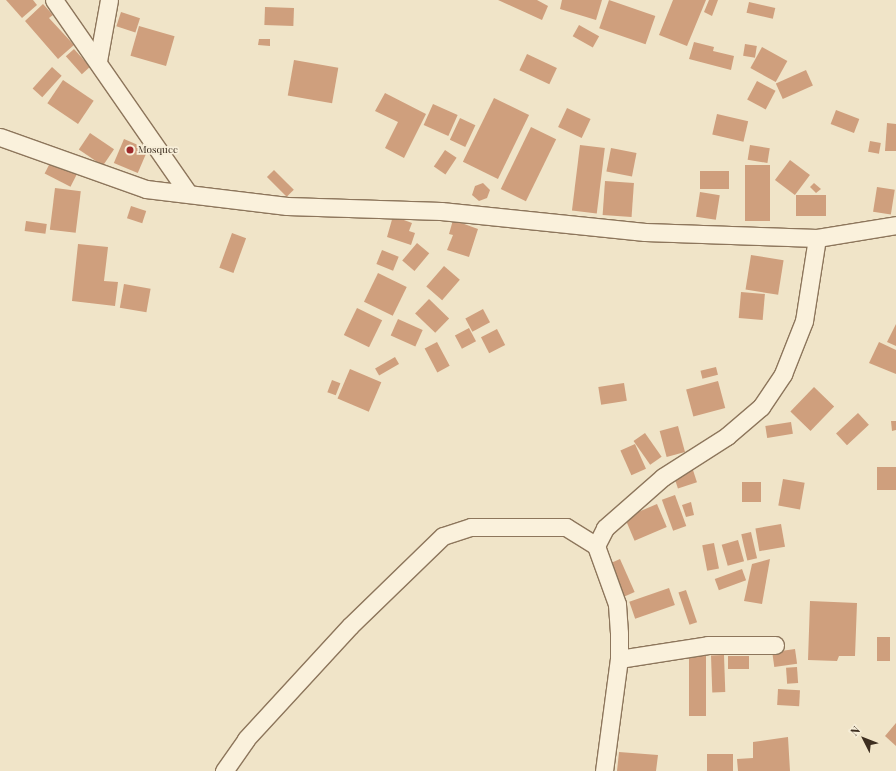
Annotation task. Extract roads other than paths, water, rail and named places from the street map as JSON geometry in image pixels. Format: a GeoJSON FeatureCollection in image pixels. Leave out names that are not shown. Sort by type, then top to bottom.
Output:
{"type":"FeatureCollection","features":[{"type":"Feature","properties":{"kind":"street"},"geometry":{"type":"LineString","coordinates":[[54,0],[98,61],[189,194]]}},
{"type":"Feature","properties":{"kind":"street"},"geometry":{"type":"LineString","coordinates":[[98,61],[109,0]]}},
{"type":"Feature","properties":{"kind":"street"},"geometry":{"type":"LineString","coordinates":[[0,137],[146,189],[287,206],[441,211],[645,232],[818,238],[896,225]]}},
{"type":"Feature","properties":{"kind":"street"},"geometry":{"type":"LineString","coordinates":[[596,546],[605,528],[663,477],[727,436],[762,407],[783,374],[804,321],[818,238]]}},
{"type":"Feature","properties":{"kind":"street"},"geometry":{"type":"LineString","coordinates":[[224,771],[246,739],[350,626],[443,536],[471,527],[566,527],[596,546],[617,604],[619,659],[604,771]]}},
{"type":"Feature","properties":{"kind":"street"},"geometry":{"type":"LineString","coordinates":[[619,659],[708,645],[775,646]]}},
{"type":"Feature","properties":{"kind":"place","name":"Mosquee"},"geometry":{"type":"Point","coordinates":[130,150]}}]}
